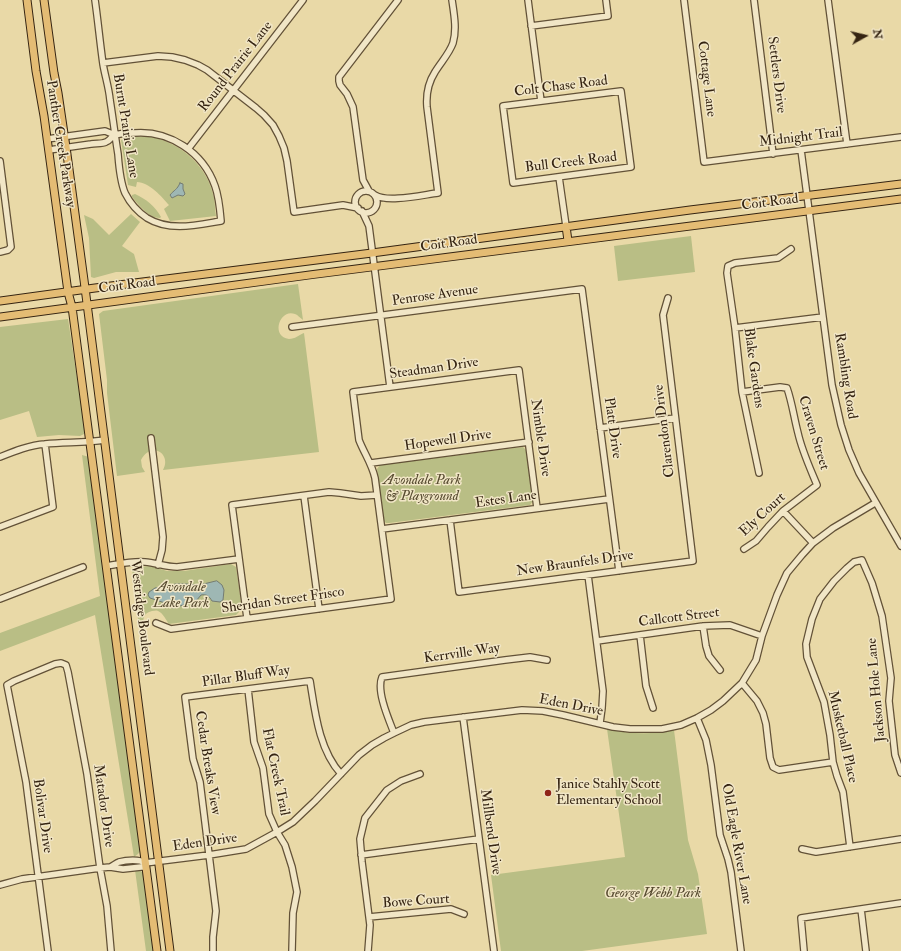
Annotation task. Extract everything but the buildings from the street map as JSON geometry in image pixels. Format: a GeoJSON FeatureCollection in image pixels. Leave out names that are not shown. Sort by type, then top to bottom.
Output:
{"type":"FeatureCollection","features":[{"type":"Feature","properties":{"kind":"main road","name":"Panther Creek Parkway"},"geometry":{"type":"LineString","coordinates":[[27,0],[68,292]]}},
{"type":"Feature","properties":{"kind":"main road","name":"Panther Creek Parkway"},"geometry":{"type":"LineString","coordinates":[[44,0],[86,289]]}},
{"type":"Feature","properties":{"kind":"main road","name":"Coit Road"},"geometry":{"type":"LineString","coordinates":[[0,301],[372,253],[566,226],[901,184]]}},
{"type":"Feature","properties":{"kind":"main road","name":"Coit Road"},"geometry":{"type":"LineString","coordinates":[[0,317],[568,241],[901,199]]}},
{"type":"Feature","properties":{"kind":"main road"},"geometry":{"type":"LineString","coordinates":[[566,226],[568,241]]}},
{"type":"Feature","properties":{"kind":"main road","name":"Westridge Boulevard"},"geometry":{"type":"LineString","coordinates":[[86,289],[170,951]]}},
{"type":"Feature","properties":{"kind":"main road","name":"Westridge Boulevard"},"geometry":{"type":"LineString","coordinates":[[68,292],[72,307],[157,951]]}},
{"type":"Feature","properties":{"kind":"street","name":"Burnt Prairie Lane"},"geometry":{"type":"LineString","coordinates":[[95,0],[120,177],[123,188],[131,203],[142,215],[157,223],[174,227],[222,221],[218,196],[212,178],[202,162],[188,149]]}},
{"type":"Feature","properties":{"kind":"street","name":"Round Prairie Lane"},"geometry":{"type":"LineString","coordinates":[[188,149],[303,0]]}},
{"type":"Feature","properties":{"kind":"street"},"geometry":{"type":"LineString","coordinates":[[388,199],[377,197],[369,191],[363,180],[354,111],[349,98],[339,81],[340,75],[398,0]]}},
{"type":"Feature","properties":{"kind":"street"},"geometry":{"type":"LineString","coordinates":[[103,63],[158,56],[178,58],[192,62],[204,68],[234,90],[264,115],[273,125],[286,154],[294,212],[343,205],[368,212],[381,202],[388,199],[438,193],[427,97],[433,76],[453,42],[455,27],[452,0]]}},
{"type":"Feature","properties":{"kind":"street"},"geometry":{"type":"LineString","coordinates":[[528,0],[541,101]]}},
{"type":"Feature","properties":{"kind":"street"},"geometry":{"type":"LineString","coordinates":[[531,26],[608,16],[606,0]]}},
{"type":"Feature","properties":{"kind":"street","name":"Cottage Lane"},"geometry":{"type":"LineString","coordinates":[[684,0],[704,162]]}},
{"type":"Feature","properties":{"kind":"street","name":"Settlers Drive"},"geometry":{"type":"LineString","coordinates":[[754,0],[773,154]]}},
{"type":"Feature","properties":{"kind":"street"},"geometry":{"type":"LineString","coordinates":[[828,0],[847,144]]}},
{"type":"Feature","properties":{"kind":"street","name":"Colt Chase Road"},"geometry":{"type":"LineString","coordinates":[[513,183],[503,106],[621,91],[631,167]]}},
{"type":"Feature","properties":{"kind":"street"},"geometry":{"type":"LineString","coordinates":[[47,139],[105,131],[115,135],[135,133],[154,134],[172,140],[188,149]]}},
{"type":"Feature","properties":{"kind":"street"},"geometry":{"type":"LineString","coordinates":[[49,150],[106,142],[115,135]]}},
{"type":"Feature","properties":{"kind":"street","name":"Midnight Trail"},"geometry":{"type":"LineString","coordinates":[[704,162],[901,137]]}},
{"type":"Feature","properties":{"kind":"street","name":"Rambling Road"},"geometry":{"type":"LineString","coordinates":[[801,150],[832,385],[841,425],[856,467],[901,546]]}},
{"type":"Feature","properties":{"kind":"street"},"geometry":{"type":"LineString","coordinates":[[0,161],[11,247],[8,250],[0,252]]}},
{"type":"Feature","properties":{"kind":"street","name":"Bull Creek Road"},"geometry":{"type":"LineString","coordinates":[[513,183],[631,167]]}},
{"type":"Feature","properties":{"kind":"street"},"geometry":{"type":"LineString","coordinates":[[559,177],[566,226]]}},
{"type":"Feature","properties":{"kind":"street"},"geometry":{"type":"LineString","coordinates":[[363,180],[356,203],[369,226]]}},
{"type":"Feature","properties":{"kind":"street"},"geometry":{"type":"LineString","coordinates":[[343,205],[363,191],[369,191]]}},
{"type":"Feature","properties":{"kind":"street"},"geometry":{"type":"LineString","coordinates":[[375,195],[377,200],[369,226],[390,387]]}},
{"type":"Feature","properties":{"kind":"street","name":"Blake Gardens"},"geometry":{"type":"LineString","coordinates":[[759,473],[742,392],[727,273],[728,266],[735,263],[778,258],[791,249]]}},
{"type":"Feature","properties":{"kind":"street","name":"Penrose Avenue"},"geometry":{"type":"LineString","coordinates":[[292,327],[582,289]]}},
{"type":"Feature","properties":{"kind":"street","name":"Platt Drive"},"geometry":{"type":"LineString","coordinates":[[582,289],[619,571]]}},
{"type":"Feature","properties":{"kind":"street","name":"Clarendon Drive"},"geometry":{"type":"LineString","coordinates":[[668,298],[663,315],[693,561]]}},
{"type":"Feature","properties":{"kind":"street"},"geometry":{"type":"LineString","coordinates":[[735,328],[823,317]]}},
{"type":"Feature","properties":{"kind":"street","name":"Steadman Drive"},"geometry":{"type":"LineString","coordinates":[[371,463],[359,440],[353,392],[519,370]]}},
{"type":"Feature","properties":{"kind":"street","name":"Nimble Drive"},"geometry":{"type":"LineString","coordinates":[[519,370],[537,508]]}},
{"type":"Feature","properties":{"kind":"street","name":"Craven Street"},"geometry":{"type":"LineString","coordinates":[[742,392],[780,387],[787,388],[798,433],[807,462],[817,485]]}},
{"type":"Feature","properties":{"kind":"street"},"geometry":{"type":"LineString","coordinates":[[600,428],[675,418]]}},
{"type":"Feature","properties":{"kind":"street"},"geometry":{"type":"LineString","coordinates":[[151,438],[163,537],[162,550],[158,565]]}},
{"type":"Feature","properties":{"kind":"street"},"geometry":{"type":"LineString","coordinates":[[0,457],[17,450],[45,444],[105,440]]}},
{"type":"Feature","properties":{"kind":"street","name":"Hopewell Drive"},"geometry":{"type":"LineString","coordinates":[[371,463],[529,442]]}},
{"type":"Feature","properties":{"kind":"street"},"geometry":{"type":"LineString","coordinates":[[0,527],[53,507],[45,444]]}},
{"type":"Feature","properties":{"kind":"street"},"geometry":{"type":"LineString","coordinates":[[371,463],[375,475],[382,528]]}},
{"type":"Feature","properties":{"kind":"street","name":"Ely Court"},"geometry":{"type":"LineString","coordinates":[[744,549],[756,541],[783,511],[817,485]]}},
{"type":"Feature","properties":{"kind":"street"},"geometry":{"type":"LineString","coordinates":[[247,618],[232,505],[334,492],[361,496],[378,495]]}},
{"type":"Feature","properties":{"kind":"street"},"geometry":{"type":"LineString","coordinates":[[304,496],[319,609]]}},
{"type":"Feature","properties":{"kind":"street","name":"Estes Lane"},"geometry":{"type":"LineString","coordinates":[[382,528],[610,498]]}},
{"type":"Feature","properties":{"kind":"street","name":"Eden Drive"},"geometry":{"type":"LineString","coordinates":[[0,885],[38,876],[110,867],[124,869],[143,867],[145,863],[246,849],[293,822],[359,755],[372,745],[412,725],[424,722],[463,716],[522,710],[533,710],[563,715],[613,727],[630,729],[662,729],[681,725],[698,718],[717,706],[742,683],[756,660],[762,636],[787,573],[813,543],[833,528],[876,502]]}},
{"type":"Feature","properties":{"kind":"street"},"geometry":{"type":"LineString","coordinates":[[783,511],[813,543]]}},
{"type":"Feature","properties":{"kind":"street","name":"New Braunfels Drive"},"geometry":{"type":"LineString","coordinates":[[450,520],[460,592],[693,561]]}},
{"type":"Feature","properties":{"kind":"street","name":"Sheridan Street Frisco"},"geometry":{"type":"LineString","coordinates":[[156,624],[171,629],[391,599],[382,528]]}},
{"type":"Feature","properties":{"kind":"street"},"geometry":{"type":"LineString","coordinates":[[106,566],[148,562],[168,567],[177,567],[239,560]]}},
{"type":"Feature","properties":{"kind":"street","name":"Musketball Place"},"geometry":{"type":"LineString","coordinates":[[850,847],[843,792],[833,762],[824,702],[807,657],[806,644],[812,619],[820,599],[834,581],[847,568],[854,562],[862,560]]}},
{"type":"Feature","properties":{"kind":"street","name":"Jackson Hole Lane"},"geometry":{"type":"LineString","coordinates":[[862,560],[872,584],[882,616],[891,678],[889,701],[895,755],[901,773]]}},
{"type":"Feature","properties":{"kind":"street"},"geometry":{"type":"LineString","coordinates":[[0,599],[83,566]]}},
{"type":"Feature","properties":{"kind":"street"},"geometry":{"type":"LineString","coordinates":[[588,575],[603,691],[600,723]]}},
{"type":"Feature","properties":{"kind":"street","name":"Callcott Street"},"geometry":{"type":"LineString","coordinates":[[597,641],[703,626],[730,625],[762,636]]}},
{"type":"Feature","properties":{"kind":"street"},"geometry":{"type":"LineString","coordinates":[[703,626],[709,656],[720,670]]}},
{"type":"Feature","properties":{"kind":"street"},"geometry":{"type":"LineString","coordinates":[[640,635],[646,686],[653,708]]}},
{"type":"Feature","properties":{"kind":"street","name":"Kerrville Way"},"geometry":{"type":"LineString","coordinates":[[394,733],[384,706],[380,689],[380,681],[382,677],[505,660],[530,658],[547,660]]}},
{"type":"Feature","properties":{"kind":"street","name":"Bolivar Drive"},"geometry":{"type":"LineString","coordinates":[[48,951],[26,782],[7,685],[55,664],[61,663],[66,665]]}},
{"type":"Feature","properties":{"kind":"street","name":"Matador Drive"},"geometry":{"type":"LineString","coordinates":[[66,665],[87,774],[100,868],[107,906],[111,951]]}},
{"type":"Feature","properties":{"kind":"street","name":"Pillar Bluff Way"},"geometry":{"type":"LineString","coordinates":[[185,698],[310,681],[318,727],[334,767],[341,774]]}},
{"type":"Feature","properties":{"kind":"street"},"geometry":{"type":"LineString","coordinates":[[742,683],[757,701],[763,713],[766,724],[770,758],[773,767],[779,770],[833,762]]}},
{"type":"Feature","properties":{"kind":"street","name":"Flat Creek Trail"},"geometry":{"type":"LineString","coordinates":[[248,689],[254,742],[263,768],[269,814],[285,846],[292,867],[297,892],[293,913],[292,951]]}},
{"type":"Feature","properties":{"kind":"street","name":"Cedar Breaks View"},"geometry":{"type":"LineString","coordinates":[[185,698],[193,759],[200,782],[216,911],[213,951]]}},
{"type":"Feature","properties":{"kind":"street","name":"Millbend Drive"},"geometry":{"type":"LineString","coordinates":[[463,716],[494,951]]}},
{"type":"Feature","properties":{"kind":"street","name":"Old Eagle River Lane"},"geometry":{"type":"LineString","coordinates":[[698,718],[709,753],[720,835],[731,872],[741,951]]}},
{"type":"Feature","properties":{"kind":"street"},"geometry":{"type":"LineString","coordinates":[[368,951],[370,925],[360,839],[365,818],[387,790],[401,781],[420,774]]}},
{"type":"Feature","properties":{"kind":"street"},"geometry":{"type":"LineString","coordinates":[[361,855],[479,839]]}},
{"type":"Feature","properties":{"kind":"street"},"geometry":{"type":"LineString","coordinates":[[802,849],[816,852],[901,839]]}},
{"type":"Feature","properties":{"kind":"street"},"geometry":{"type":"LineString","coordinates":[[804,951],[801,918],[901,903]]}},
{"type":"Feature","properties":{"kind":"street","name":"Bowe Court"},"geometry":{"type":"LineString","coordinates":[[369,917],[451,909],[464,914]]}},
{"type":"Feature","properties":{"kind":"street"},"geometry":{"type":"LineString","coordinates":[[861,909],[866,951]]}},
{"type":"Feature","properties":{"kind":"green space"},"geometry":{"type":"Polygon","coordinates":[[[129,137],[151,137],[162,140],[183,151],[192,158],[206,176],[211,187],[216,216],[170,221],[164,209],[169,205],[155,190],[146,184],[137,182],[136,187],[128,185],[121,140],[129,137]]]}},
{"type":"Feature","properties":{"kind":"green space"},"geometry":{"type":"Polygon","coordinates":[[[135,194],[150,203],[161,217],[152,216],[144,210],[132,197],[132,195],[135,194]]]}},
{"type":"Feature","properties":{"kind":"green space"},"geometry":{"type":"Polygon","coordinates":[[[131,214],[140,222],[122,246],[134,254],[139,272],[116,272],[94,278],[91,277],[89,238],[84,215],[93,219],[109,235],[131,214]]]}},
{"type":"Feature","properties":{"kind":"green space"},"geometry":{"type":"Polygon","coordinates":[[[691,236],[695,272],[618,281],[614,246],[691,236]]]}},
{"type":"Feature","properties":{"kind":"green space"},"geometry":{"type":"Polygon","coordinates":[[[298,284],[303,320],[296,314],[290,313],[282,318],[279,323],[279,328],[283,337],[289,339],[295,338],[304,333],[319,452],[163,470],[165,459],[160,452],[155,450],[145,454],[141,460],[142,467],[145,472],[117,476],[99,314],[103,311],[298,284]]]}},
{"type":"Feature","properties":{"kind":"green space"},"geometry":{"type":"Polygon","coordinates":[[[68,319],[85,430],[84,434],[80,436],[59,435],[37,437],[29,411],[0,420],[0,327],[68,319]]]}},
{"type":"Feature","properties":{"kind":"green space","name":"Avondale Park & Playground"},"geometry":{"type":"Polygon","coordinates":[[[523,447],[526,450],[533,501],[530,505],[389,523],[384,521],[377,469],[380,465],[523,447]]]}},
{"type":"Feature","properties":{"kind":"green space"},"geometry":{"type":"Polygon","coordinates":[[[82,455],[89,457],[140,851],[134,857],[95,615],[0,651],[0,633],[100,596],[82,455]]]}},
{"type":"Feature","properties":{"kind":"green space","name":"Avondale Lake Park"},"geometry":{"type":"Polygon","coordinates":[[[231,564],[236,567],[242,609],[236,615],[169,624],[161,613],[155,611],[149,612],[145,615],[143,619],[143,627],[139,627],[132,569],[151,566],[167,571],[184,571],[231,564]]]}},
{"type":"Feature","properties":{"kind":"green space","name":"George Webb Park"},"geometry":{"type":"Polygon","coordinates":[[[607,729],[640,733],[657,733],[674,730],[688,840],[698,874],[707,934],[582,951],[501,951],[491,875],[625,857],[607,729]]]}},
{"type":"Feature","properties":{"kind":"green space"},"geometry":{"type":"Polygon","coordinates":[[[135,870],[141,871],[144,875],[153,951],[146,951],[135,870]]]}},
{"type":"Feature","properties":{"kind":"water"},"geometry":{"type":"Polygon","coordinates":[[[180,183],[183,184],[185,194],[183,196],[178,195],[172,198],[170,195],[177,189],[180,183]]]}},
{"type":"Feature","properties":{"kind":"water"},"geometry":{"type":"Polygon","coordinates":[[[217,581],[222,585],[224,590],[223,600],[220,602],[212,601],[208,596],[201,595],[196,601],[173,608],[165,603],[150,598],[148,595],[149,592],[155,588],[168,588],[175,584],[199,585],[217,581]]]}},
{"type":"Feature","properties":{"kind":"place","name":"Janice Stahly Scott Elementary School"},"geometry":{"type":"Point","coordinates":[548,793]}}]}
